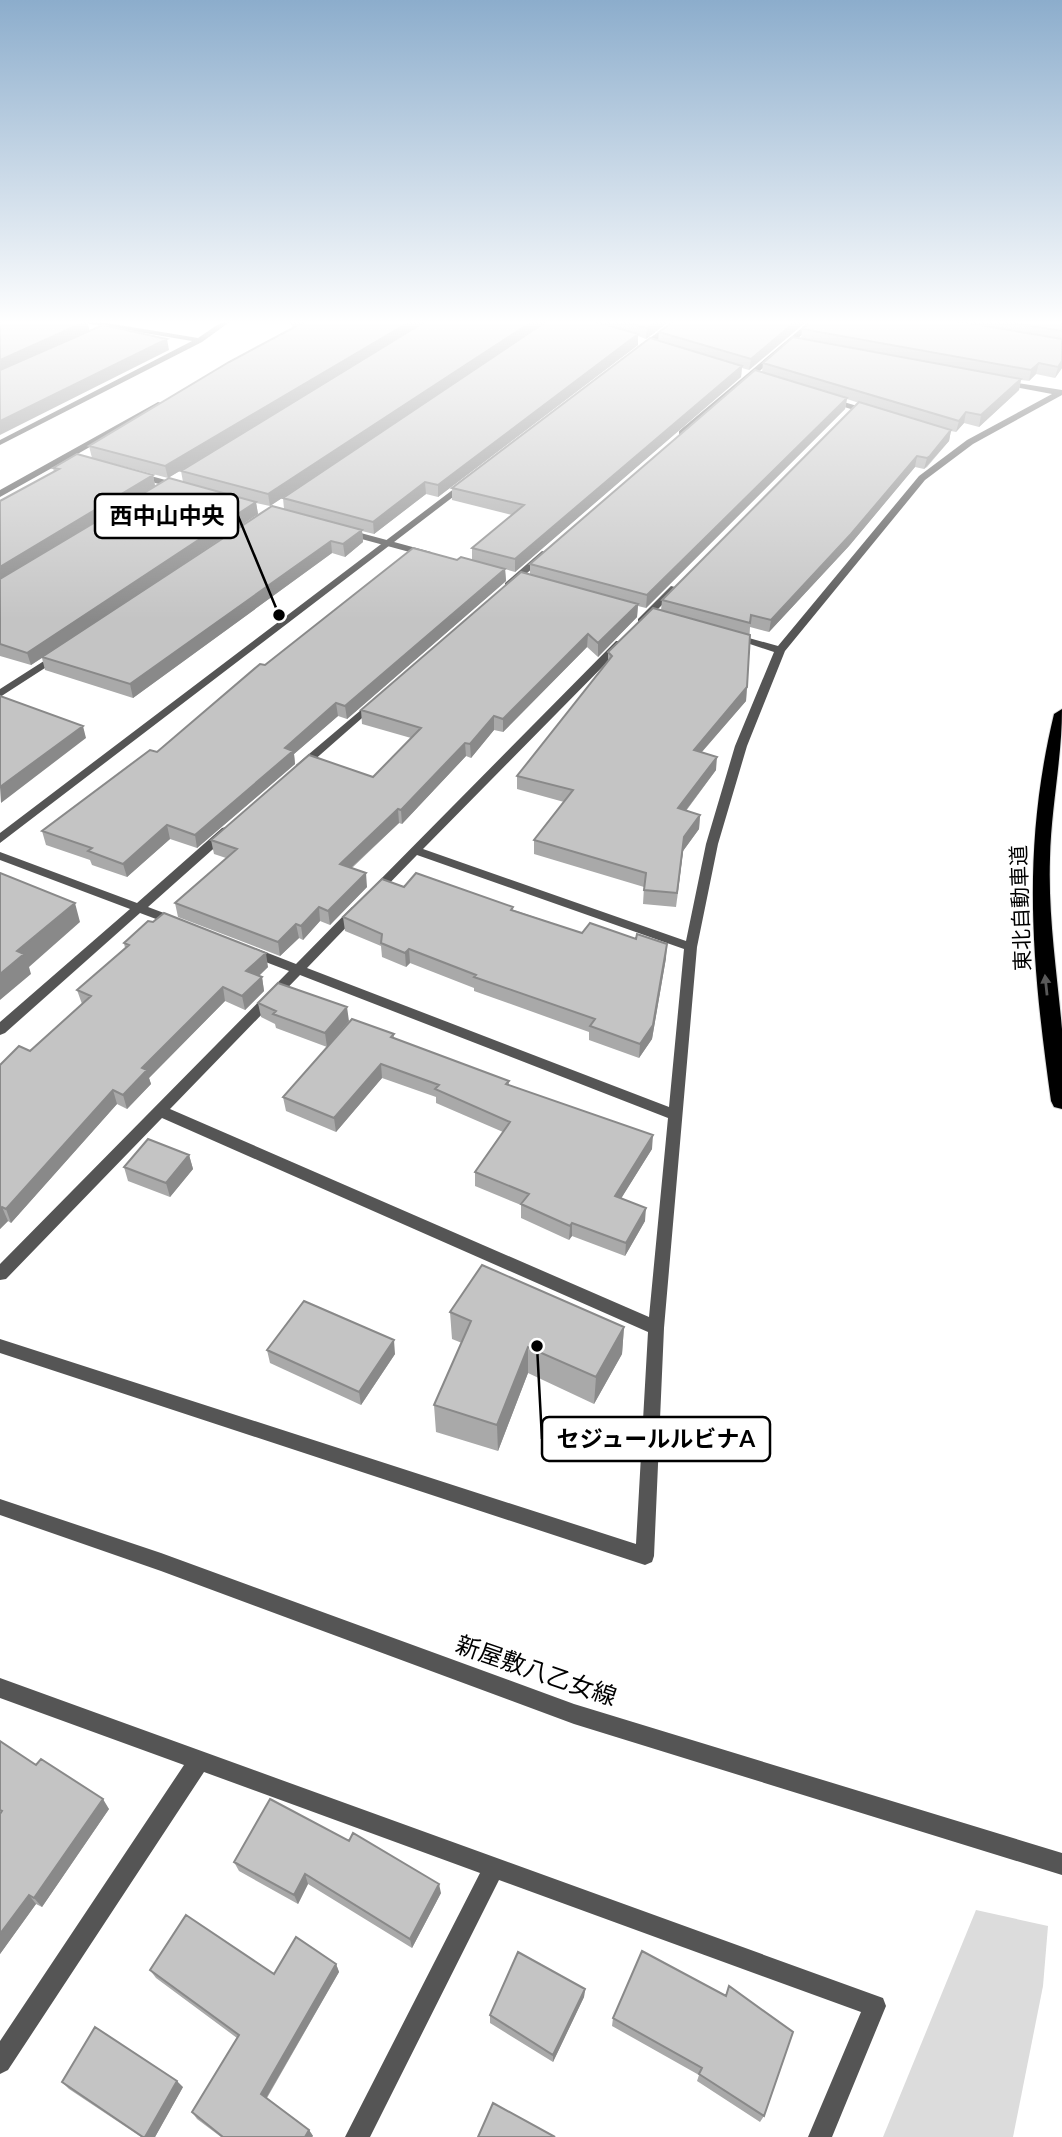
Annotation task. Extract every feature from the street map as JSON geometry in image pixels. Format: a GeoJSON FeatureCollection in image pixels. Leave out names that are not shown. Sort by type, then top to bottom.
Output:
{"type":"FeatureCollection","features":[{"type":"Feature","properties":{"kind":"highway","name":"東北自動車道"},"geometry":{"type":"LineString","coordinates":[[1062,714],[1046,791],[1040,855],[1041,934],[1062,1101]]}},
{"type":"Feature","properties":{"kind":"street"},"geometry":{"type":"LineString","coordinates":[[0,443],[43,421]]}},
{"type":"Feature","properties":{"kind":"street"},"geometry":{"type":"LineString","coordinates":[[0,494],[130,421]]}},
{"type":"Feature","properties":{"kind":"street"},"geometry":{"type":"LineString","coordinates":[[669,444],[696,421]]}},
{"type":"Feature","properties":{"kind":"street"},"geometry":{"type":"LineString","coordinates":[[0,1346],[645,1556],[656,1328],[691,947],[712,844],[741,746],[780,650],[922,478],[963,440],[1002,421]]}},
{"type":"Feature","properties":{"kind":"street"},"geometry":{"type":"LineString","coordinates":[[0,434],[11,437]]}},
{"type":"Feature","properties":{"kind":"street"},"geometry":{"type":"LineString","coordinates":[[65,456],[104,467]]}},
{"type":"Feature","properties":{"kind":"street"},"geometry":{"type":"LineString","coordinates":[[131,474],[195,491]]}},
{"type":"Feature","properties":{"kind":"street"},"geometry":{"type":"LineString","coordinates":[[159,491],[182,477]]}},
{"type":"Feature","properties":{"kind":"street"},"geometry":{"type":"LineString","coordinates":[[0,839],[475,477]]}},
{"type":"Feature","properties":{"kind":"street"},"geometry":{"type":"LineString","coordinates":[[337,530],[440,557]]}},
{"type":"Feature","properties":{"kind":"street"},"geometry":{"type":"LineString","coordinates":[[496,596],[557,542]]}},
{"type":"Feature","properties":{"kind":"street"},"geometry":{"type":"LineString","coordinates":[[504,574],[530,581]]}},
{"type":"Feature","properties":{"kind":"street"},"geometry":{"type":"LineString","coordinates":[[0,1274],[296,969],[688,574]]}},
{"type":"Feature","properties":{"kind":"street"},"geometry":{"type":"LineString","coordinates":[[636,610],[662,617]]}},
{"type":"Feature","properties":{"kind":"street"},"geometry":{"type":"LineString","coordinates":[[715,631],[780,650]]}},
{"type":"Feature","properties":{"kind":"street"},"geometry":{"type":"LineString","coordinates":[[0,694],[68,649]]}},
{"type":"Feature","properties":{"kind":"street"},"geometry":{"type":"LineString","coordinates":[[286,779],[381,696]]}},
{"type":"Feature","properties":{"kind":"street"},"geometry":{"type":"LineString","coordinates":[[0,1030],[234,825]]}},
{"type":"Feature","properties":{"kind":"street"},"geometry":{"type":"LineString","coordinates":[[416,851],[691,947]]}},
{"type":"Feature","properties":{"kind":"street"},"geometry":{"type":"LineString","coordinates":[[0,856],[187,926]]}},
{"type":"Feature","properties":{"kind":"street"},"geometry":{"type":"LineString","coordinates":[[236,945],[676,1115]]}},
{"type":"Feature","properties":{"kind":"street"},"geometry":{"type":"LineString","coordinates":[[160,1111],[656,1328]]}},
{"type":"Feature","properties":{"kind":"street","name":"新屋敷八乙女線"},"geometry":{"type":"LineString","coordinates":[[0,1507],[161,1562],[574,1714],[1062,1864]]}},
{"type":"Feature","properties":{"kind":"street"},"geometry":{"type":"LineString","coordinates":[[0,1688],[493,1870],[874,2006],[820,2137]]}},
{"type":"Feature","properties":{"kind":"street"},"geometry":{"type":"LineString","coordinates":[[0,2062],[199,1761]]}},
{"type":"Feature","properties":{"kind":"street"},"geometry":{"type":"LineString","coordinates":[[357,2137],[493,1870]]}},
{"type":"Feature","properties":{"kind":"shaded area"},"geometry":{"type":"Polygon","coordinates":[[[976,1910],[1048,1926],[1043,1986],[1013,2137],[883,2137],[976,1910]]]}},
{"type":"Feature","properties":{"kind":"building"},"geometry":{"type":"Polygon","coordinates":[[[131,421],[242,421],[165,466],[89,446],[131,421]]]}},
{"type":"Feature","properties":{"kind":"building"},"geometry":{"type":"Polygon","coordinates":[[[263,421],[380,421],[268,494],[181,471],[263,421]]]}},
{"type":"Feature","properties":{"kind":"building"},"geometry":{"type":"Polygon","coordinates":[[[398,421],[523,421],[438,485],[425,482],[373,522],[283,498],[398,421]]]}},
{"type":"Feature","properties":{"kind":"building"},"geometry":{"type":"Polygon","coordinates":[[[541,421],[678,421],[515,559],[472,548],[524,505],[452,488],[541,421]]]}},
{"type":"Feature","properties":{"kind":"building"},"geometry":{"type":"Polygon","coordinates":[[[696,421],[824,421],[647,595],[530,564],[696,421]]]}},
{"type":"Feature","properties":{"kind":"building"},"geometry":{"type":"Polygon","coordinates":[[[840,421],[921,421],[951,430],[930,456],[917,456],[851,534],[771,620],[751,615],[750,623],[662,600],[840,421]]]}},
{"type":"Feature","properties":{"kind":"building"},"geometry":{"type":"Polygon","coordinates":[[[77,454],[153,475],[0,567],[0,501],[59,469],[53,468],[77,454]]]}},
{"type":"Feature","properties":{"kind":"building"},"geometry":{"type":"Polygon","coordinates":[[[169,478],[256,502],[27,653],[0,644],[0,579],[169,478]]]}},
{"type":"Feature","properties":{"kind":"building"},"geometry":{"type":"Polygon","coordinates":[[[272,506],[362,530],[343,544],[331,541],[130,684],[42,657],[272,506]]]}},
{"type":"Feature","properties":{"kind":"building"},"geometry":{"type":"Polygon","coordinates":[[[413,548],[505,569],[345,706],[336,703],[285,748],[293,751],[195,835],[167,825],[123,864],[88,851],[92,848],[42,831],[150,750],[157,752],[260,664],[265,665],[413,548]]]}},
{"type":"Feature","properties":{"kind":"building"},"geometry":{"type":"Polygon","coordinates":[[[521,572],[638,604],[598,643],[588,634],[503,719],[494,716],[470,744],[465,743],[401,810],[398,809],[340,864],[366,873],[328,911],[319,907],[301,926],[296,924],[278,942],[175,903],[237,849],[211,840],[309,755],[373,777],[421,728],[361,710],[521,572]]]}},
{"type":"Feature","properties":{"kind":"building"},"geometry":{"type":"Polygon","coordinates":[[[653,608],[750,635],[747,687],[694,750],[717,757],[678,808],[700,815],[684,837],[677,893],[644,890],[646,873],[534,840],[573,790],[517,776],[612,656],[608,652],[653,608]]]}},
{"type":"Feature","properties":{"kind":"building"},"geometry":{"type":"Polygon","coordinates":[[[0,696],[83,726],[0,787],[0,696]]]}},
{"type":"Feature","properties":{"kind":"building"},"geometry":{"type":"Polygon","coordinates":[[[0,873],[75,903],[17,951],[24,954],[0,974],[0,873]]]}},
{"type":"Feature","properties":{"kind":"building"},"geometry":{"type":"Polygon","coordinates":[[[416,873],[513,907],[511,910],[582,933],[590,923],[636,939],[637,934],[667,944],[653,1025],[640,1044],[590,1026],[595,1019],[474,977],[476,975],[409,949],[405,953],[381,943],[382,934],[343,917],[382,879],[404,887],[416,873]]]}},
{"type":"Feature","properties":{"kind":"building"},"geometry":{"type":"Polygon","coordinates":[[[164,913],[266,953],[246,971],[262,977],[242,996],[223,987],[142,1068],[147,1070],[123,1095],[113,1090],[6,1209],[2,1207],[0,1210],[0,1065],[19,1046],[30,1051],[91,996],[77,990],[129,945],[124,943],[148,921],[153,922],[164,913]]]}},
{"type":"Feature","properties":{"kind":"building"},"geometry":{"type":"Polygon","coordinates":[[[278,983],[347,1007],[325,1033],[273,1014],[276,1011],[258,1003],[278,983]]]}},
{"type":"Feature","properties":{"kind":"building"},"geometry":{"type":"Polygon","coordinates":[[[352,1019],[394,1034],[391,1037],[509,1081],[506,1084],[653,1135],[615,1196],[646,1208],[626,1243],[572,1223],[570,1226],[521,1204],[529,1194],[475,1172],[510,1122],[435,1089],[439,1085],[381,1064],[334,1118],[283,1097],[352,1019]]]}},
{"type":"Feature","properties":{"kind":"building"},"geometry":{"type":"Polygon","coordinates":[[[148,1139],[189,1155],[166,1183],[124,1167],[148,1139]]]}},
{"type":"Feature","properties":{"kind":"building"},"geometry":{"type":"Polygon","coordinates":[[[482,1265],[624,1327],[596,1377],[528,1347],[497,1425],[434,1405],[471,1321],[450,1312],[482,1265]]]}},
{"type":"Feature","properties":{"kind":"building"},"geometry":{"type":"Polygon","coordinates":[[[304,1301],[394,1340],[359,1392],[267,1350],[304,1301]]]}},
{"type":"Feature","properties":{"kind":"building"},"geometry":{"type":"Polygon","coordinates":[[[0,1741],[36,1765],[41,1759],[103,1799],[34,1898],[29,1895],[0,1934],[2,1811],[0,1741]]]}},
{"type":"Feature","properties":{"kind":"building"},"geometry":{"type":"Polygon","coordinates":[[[270,1799],[349,1841],[353,1833],[439,1884],[410,1939],[305,1874],[294,1895],[234,1862],[270,1799]]]}},
{"type":"Feature","properties":{"kind":"building"},"geometry":{"type":"Polygon","coordinates":[[[186,1915],[274,1974],[296,1937],[336,1964],[261,2094],[309,2130],[305,2137],[223,2137],[192,2112],[239,2035],[150,1970],[186,1915]]]}},
{"type":"Feature","properties":{"kind":"building"},"geometry":{"type":"Polygon","coordinates":[[[642,1951],[726,1996],[729,1986],[793,2032],[764,2116],[699,2074],[702,2068],[613,2018],[642,1951]]]}},
{"type":"Feature","properties":{"kind":"building"},"geometry":{"type":"Polygon","coordinates":[[[518,1952],[585,1989],[553,2055],[490,2015],[518,1952]]]}},
{"type":"Feature","properties":{"kind":"building"},"geometry":{"type":"Polygon","coordinates":[[[95,2027],[177,2081],[145,2137],[62,2082],[95,2027]]]}},
{"type":"Feature","properties":{"kind":"building"},"geometry":{"type":"Polygon","coordinates":[[[493,2103],[555,2137],[478,2137],[493,2103]]]}},
{"type":"Feature","properties":{"kind":"place","name":"西中山中央"},"geometry":{"type":"Point","coordinates":[279,615]}},
{"type":"Feature","properties":{"kind":"place","name":"セジュールルビナA"},"geometry":{"type":"Point","coordinates":[537,1346]}}]}
